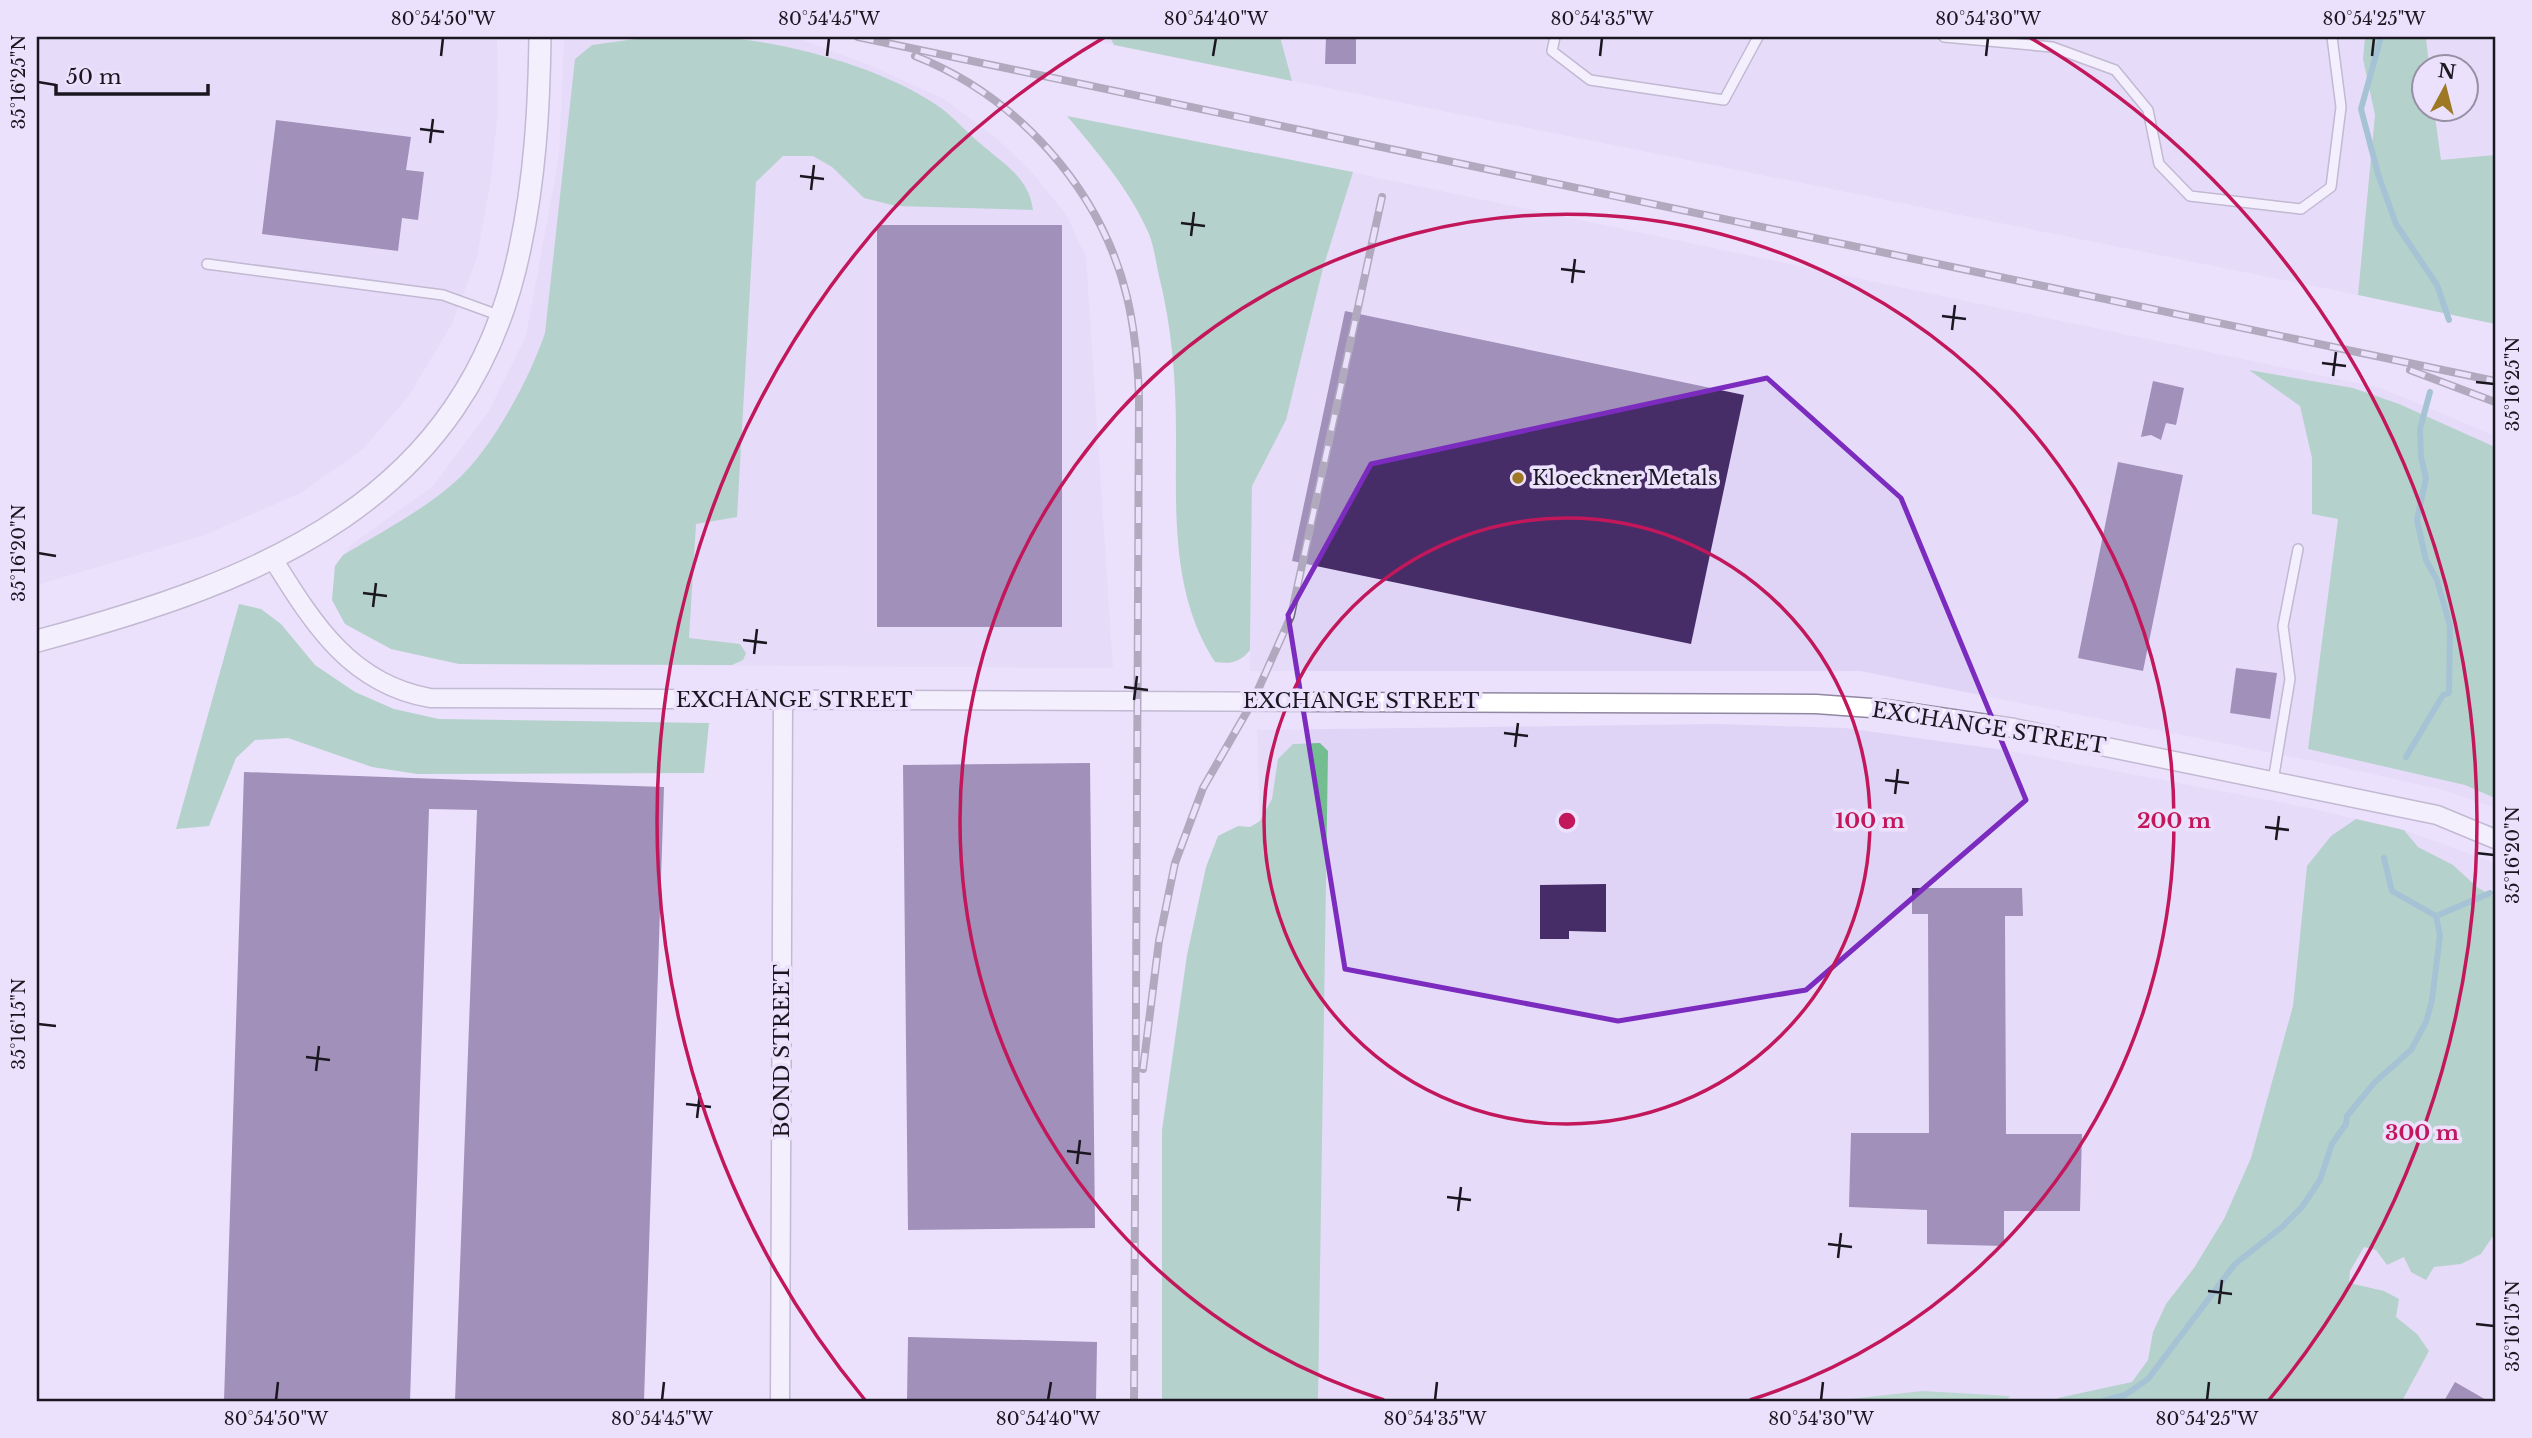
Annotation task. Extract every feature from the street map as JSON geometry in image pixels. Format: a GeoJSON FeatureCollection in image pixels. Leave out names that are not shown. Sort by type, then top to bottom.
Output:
{"type":"FeatureCollection","features":[{"type":"Feature","properties":{"kind":"street"},"geometry":{"type":"LineString","coordinates":[[37,641],[182,596],[273,559],[345,519],[419,454],[446,422],[474,376],[500,316],[520,249],[533,180],[540,37]]}},
{"type":"Feature","properties":{"kind":"street","name":"EXCHANGE STREET"},"geometry":{"type":"LineString","coordinates":[[273,559],[314,625],[335,649],[374,679],[416,695],[783,700],[1816,704],[1885,709],[2014,728],[2437,815],[2495,839]]}},
{"type":"Feature","properties":{"kind":"street","name":"BOND STREET"},"geometry":{"type":"LineString","coordinates":[[780,1401],[783,700]]}},
{"type":"Feature","properties":{"kind":"lane"},"geometry":{"type":"LineString","coordinates":[[1555,37],[1552,51],[1590,80],[1724,100],[1758,37]]}},
{"type":"Feature","properties":{"kind":"lane"},"geometry":{"type":"LineString","coordinates":[[1944,37],[2052,47],[2116,70],[2148,110],[2159,164],[2190,196],[2301,209],[2331,187],[2341,107],[2332,37]]}},
{"type":"Feature","properties":{"kind":"lane"},"geometry":{"type":"LineString","coordinates":[[207,264],[443,295],[500,316]]}},
{"type":"Feature","properties":{"kind":"lane"},"geometry":{"type":"LineString","coordinates":[[2273,781],[2290,679],[2283,626],[2298,550]]}},
{"type":"Feature","properties":{"kind":"highlighted area"},"geometry":{"type":"Polygon","coordinates":[[[1767,378],[1901,498],[2026,800],[1806,990],[1618,1021],[1345,969],[1288,615],[1371,464],[1767,378]]]}},
{"type":"Feature","properties":{"kind":"shaded area"},"geometry":{"type":"Polygon","coordinates":[[[37,37],[497,37],[498,113],[491,178],[477,258],[452,324],[408,397],[363,449],[301,493],[202,536],[37,585],[37,37]]]}},
{"type":"Feature","properties":{"kind":"shaded area"},"geometry":{"type":"Polygon","coordinates":[[[564,37],[782,37],[803,40],[874,67],[946,100],[994,136],[1030,170],[1066,214],[1086,257],[1113,668],[459,664],[391,649],[345,624],[332,600],[335,566],[352,544],[433,486],[489,411],[526,336],[559,156],[564,37]]]}},
{"type":"Feature","properties":{"kind":"shaded area"},"geometry":{"type":"Polygon","coordinates":[[[1075,37],[2495,37],[2495,245],[2411,287],[2358,295],[1075,37]]]}},
{"type":"Feature","properties":{"kind":"shaded area"},"geometry":{"type":"Polygon","coordinates":[[[1256,152],[2381,388],[2495,436],[2495,808],[2443,790],[2337,766],[1860,671],[1250,671],[1256,152]]]}},
{"type":"Feature","properties":{"kind":"shaded area"},"geometry":{"type":"Polygon","coordinates":[[[1716,724],[1845,728],[2004,750],[2305,807],[2404,830],[2495,863],[2495,1401],[1277,1401],[1257,730],[1716,724]]]}},
{"type":"Feature","properties":{"kind":"green space"},"geometry":{"type":"Polygon","coordinates":[[[720,37],[774,44],[833,59],[890,79],[915,92],[944,110],[1015,173],[1027,189],[1033,210],[896,206],[864,198],[832,167],[813,156],[783,156],[756,182],[737,517],[696,524],[689,638],[740,644],[746,653],[743,660],[732,665],[459,664],[391,649],[345,624],[332,600],[335,566],[343,555],[429,502],[470,467],[508,412],[538,351],[545,333],[575,59],[592,45],[642,38],[720,37]]]}},
{"type":"Feature","properties":{"kind":"green space"},"geometry":{"type":"Polygon","coordinates":[[[1110,37],[1280,37],[1292,81],[1114,45],[1110,37]]]}},
{"type":"Feature","properties":{"kind":"green space"},"geometry":{"type":"Polygon","coordinates":[[[2365,37],[2426,37],[2428,52],[2410,52],[2410,122],[2436,122],[2441,160],[2495,155],[2495,324],[2358,295],[2375,115],[2363,59],[2365,37]]]}},
{"type":"Feature","properties":{"kind":"green space"},"geometry":{"type":"Polygon","coordinates":[[[1067,116],[1353,172],[1323,268],[1286,420],[1252,486],[1250,650],[1234,662],[1215,662],[1190,609],[1183,581],[1177,523],[1174,374],[1167,315],[1151,239],[1123,187],[1067,116]]]}},
{"type":"Feature","properties":{"kind":"green space"},"geometry":{"type":"Polygon","coordinates":[[[2249,370],[2353,388],[2399,404],[2495,447],[2495,798],[2465,785],[2308,749],[2338,519],[2312,514],[2312,458],[2300,406],[2249,370]]]}},
{"type":"Feature","properties":{"kind":"green space"},"geometry":{"type":"Polygon","coordinates":[[[239,604],[261,609],[281,624],[315,665],[355,692],[394,709],[439,719],[709,723],[704,773],[417,774],[372,767],[288,738],[255,740],[236,758],[209,826],[176,829],[239,604]]]}},
{"type":"Feature","properties":{"kind":"green space"},"geometry":{"type":"Polygon","coordinates":[[[1320,743],[1328,751],[1318,1401],[1162,1401],[1162,1130],[1187,955],[1206,867],[1218,836],[1238,826],[1250,827],[1260,821],[1272,799],[1278,759],[1293,744],[1320,743]]]}},
{"type":"Feature","properties":{"kind":"green space"},"geometry":{"type":"Polygon","coordinates":[[[2356,819],[2404,830],[2418,847],[2453,865],[2478,888],[2495,897],[2495,1233],[2481,1254],[2461,1264],[2434,1267],[2426,1280],[2411,1272],[2404,1257],[2387,1265],[2376,1250],[2364,1247],[2350,1271],[2349,1283],[2384,1291],[2399,1299],[2396,1317],[2417,1334],[2429,1351],[2402,1401],[2055,1401],[2058,1398],[2132,1382],[2148,1360],[2153,1332],[2166,1304],[2194,1268],[2224,1219],[2251,1158],[2293,1006],[2307,866],[2331,836],[2356,819]]]}},
{"type":"Feature","properties":{"kind":"green space"},"geometry":{"type":"Polygon","coordinates":[[[1922,1391],[2010,1396],[2005,1401],[1832,1401],[1922,1391]]]}},
{"type":"Feature","properties":{"kind":"building"},"geometry":{"type":"Polygon","coordinates":[[[1326,37],[1356,37],[1356,64],[1325,64],[1326,37]]]}},
{"type":"Feature","properties":{"kind":"building"},"geometry":{"type":"Polygon","coordinates":[[[276,120],[411,137],[406,170],[424,172],[418,220],[402,218],[398,251],[262,234],[276,120]]]}},
{"type":"Feature","properties":{"kind":"building"},"geometry":{"type":"Polygon","coordinates":[[[877,225],[1062,225],[1062,627],[877,627],[877,225]]]}},
{"type":"Feature","properties":{"kind":"building","name":"Kloeckner Metals"},"geometry":{"type":"Polygon","coordinates":[[[1345,311],[1744,395],[1691,644],[1292,561],[1345,311]]]}},
{"type":"Feature","properties":{"kind":"building"},"geometry":{"type":"Polygon","coordinates":[[[2153,381],[2184,388],[2176,425],[2166,423],[2161,440],[2151,435],[2141,437],[2153,381]]]}},
{"type":"Feature","properties":{"kind":"building"},"geometry":{"type":"Polygon","coordinates":[[[2118,462],[2183,475],[2143,671],[2078,658],[2118,462]]]}},
{"type":"Feature","properties":{"kind":"building"},"geometry":{"type":"Polygon","coordinates":[[[2236,668],[2277,673],[2270,719],[2230,713],[2236,668]]]}},
{"type":"Feature","properties":{"kind":"building"},"geometry":{"type":"Polygon","coordinates":[[[1090,763],[1095,1228],[908,1230],[903,765],[1090,763]]]}},
{"type":"Feature","properties":{"kind":"building"},"geometry":{"type":"Polygon","coordinates":[[[244,772],[664,787],[644,1401],[455,1401],[477,810],[429,809],[410,1401],[224,1401],[244,772]]]}},
{"type":"Feature","properties":{"kind":"building"},"geometry":{"type":"Polygon","coordinates":[[[1606,884],[1606,932],[1569,931],[1569,939],[1540,939],[1540,885],[1606,884]]]}},
{"type":"Feature","properties":{"kind":"building"},"geometry":{"type":"Polygon","coordinates":[[[1912,888],[2022,888],[2023,916],[2005,916],[2006,1134],[2082,1134],[2080,1211],[2004,1211],[2004,1246],[1927,1244],[1927,1210],[1849,1207],[1851,1133],[1929,1133],[1928,914],[1912,914],[1912,888]]]}},
{"type":"Feature","properties":{"kind":"building"},"geometry":{"type":"Polygon","coordinates":[[[908,1337],[1097,1342],[1096,1401],[907,1401],[908,1337]]]}},
{"type":"Feature","properties":{"kind":"building"},"geometry":{"type":"Polygon","coordinates":[[[2455,1382],[2488,1401],[2444,1401],[2455,1382]]]}},
{"type":"Feature","properties":{"kind":"waterway"},"geometry":{"type":"LineString","coordinates":[[2381,37],[2361,109],[2378,174],[2396,224],[2437,285],[2449,320]]}},
{"type":"Feature","properties":{"kind":"waterway"},"geometry":{"type":"LineString","coordinates":[[2406,757],[2443,695],[2449,693],[2450,626],[2437,580],[2426,560],[2417,520],[2426,478],[2421,457],[2420,429],[2430,392]]}},
{"type":"Feature","properties":{"kind":"waterway"},"geometry":{"type":"LineString","coordinates":[[2384,858],[2392,891],[2436,916]]}},
{"type":"Feature","properties":{"kind":"waterway"},"geometry":{"type":"LineString","coordinates":[[2436,916],[2490,893]]}},
{"type":"Feature","properties":{"kind":"waterway"},"geometry":{"type":"LineString","coordinates":[[2103,1401],[2125,1395],[2148,1379],[2235,1264],[2282,1227],[2302,1207],[2320,1180],[2332,1144],[2346,1124],[2347,1116],[2375,1082],[2411,1050],[2426,1022],[2432,1000],[2440,935],[2436,916]]}},
{"type":"Feature","properties":{"kind":"railway"},"geometry":{"type":"LineString","coordinates":[[858,37],[2495,381]]}},
{"type":"Feature","properties":{"kind":"railway"},"geometry":{"type":"LineString","coordinates":[[915,56],[952,73],[987,95],[1020,121],[1050,151],[1097,219],[1115,257],[1132,322],[1139,398],[1134,1401]]}},
{"type":"Feature","properties":{"kind":"railway"},"geometry":{"type":"LineString","coordinates":[[1143,1069],[1159,941],[1175,863],[1203,788],[1253,701],[1291,616],[1382,197]]}},
{"type":"Feature","properties":{"kind":"railway"},"geometry":{"type":"LineString","coordinates":[[2410,370],[2495,402]]}},
{"type":"Feature","properties":{"kind":"place","name":"Kloeckner Metals"},"geometry":{"type":"Point","coordinates":[1518,478]}}]}
